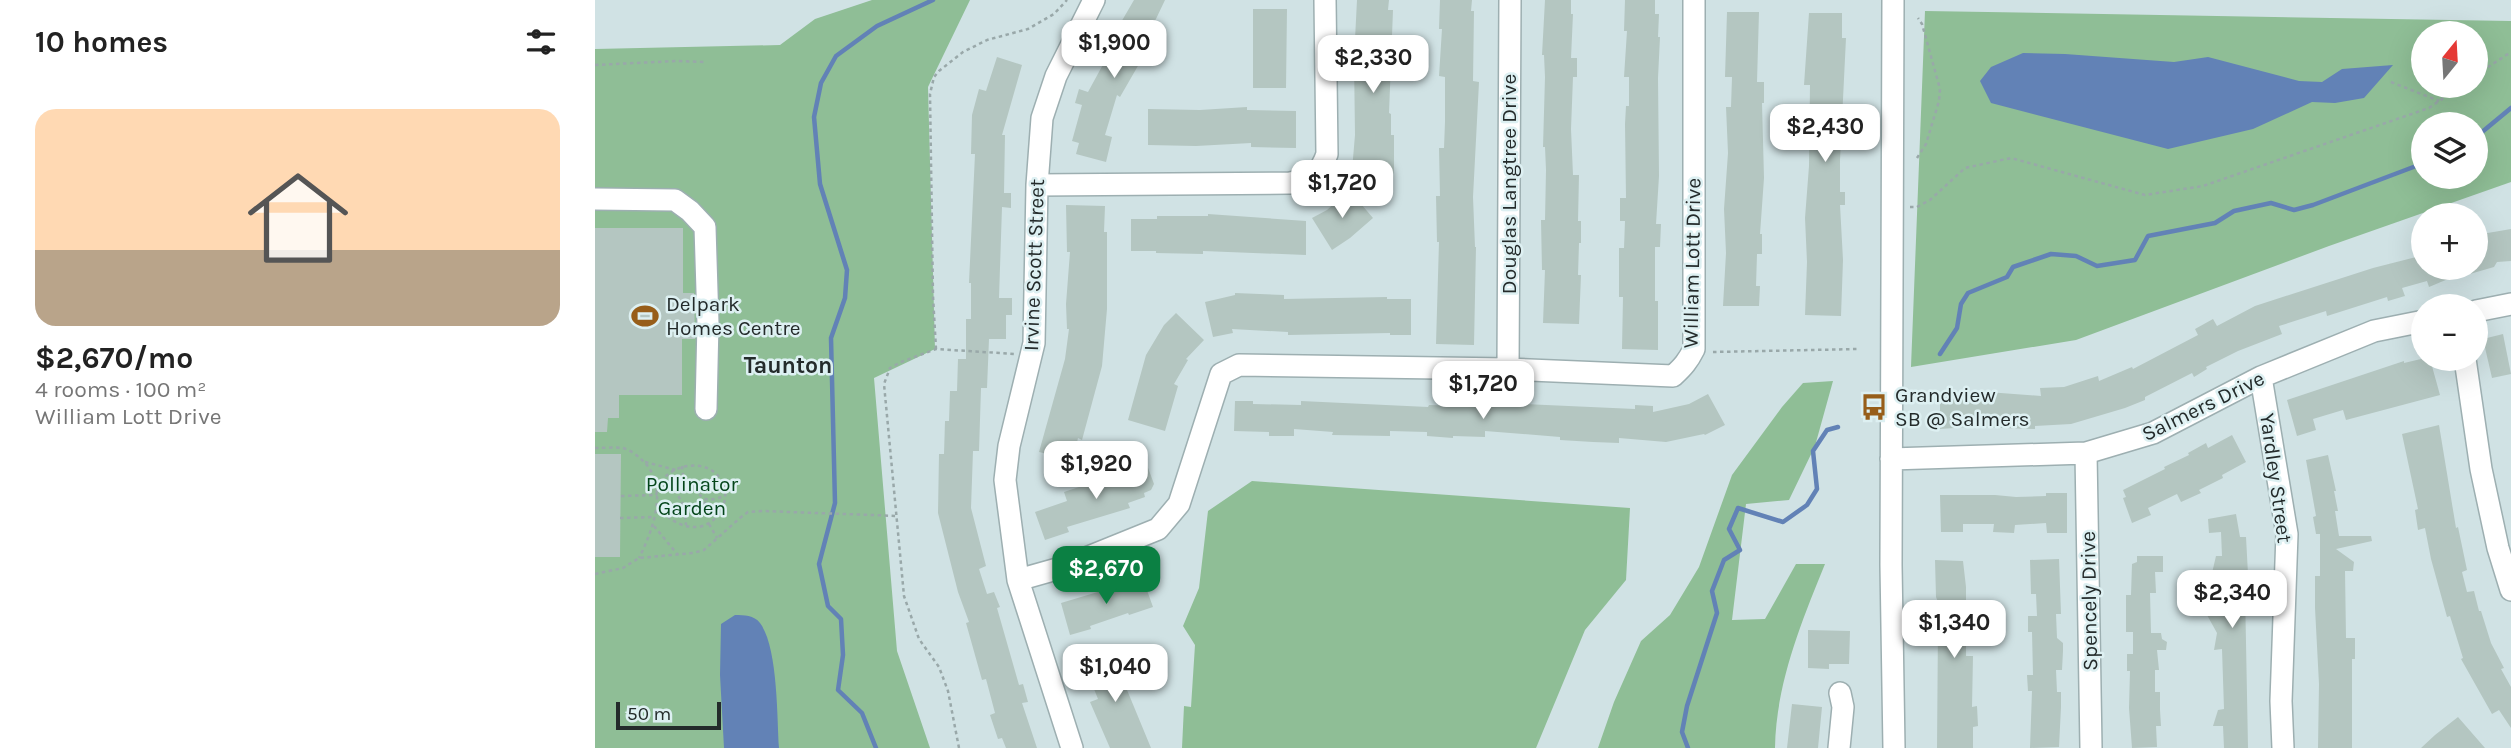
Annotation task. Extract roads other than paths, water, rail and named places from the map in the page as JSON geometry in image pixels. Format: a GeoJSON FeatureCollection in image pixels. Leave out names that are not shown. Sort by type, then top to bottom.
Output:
{"type":"FeatureCollection","features":[{"type":"Feature","properties":{"kind":"street","name":"Irvine Scott Street"},"geometry":{"type":"LineString","coordinates":[[1072,748],[1018,580],[1005,480],[1009,446],[1034,343],[1037,185],[1042,118],[1056,76],[1094,0]]}},
{"type":"Feature","properties":{"kind":"street"},"geometry":{"type":"LineString","coordinates":[[1037,185],[1290,183],[1312,179],[1322,168],[1327,154],[1325,0]]}},
{"type":"Feature","properties":{"kind":"street","name":"Douglas Langtree Drive"},"geometry":{"type":"LineString","coordinates":[[1508,369],[1510,0]]}},
{"type":"Feature","properties":{"kind":"street","name":"William Lott Drive"},"geometry":{"type":"LineString","coordinates":[[1018,580],[1064,567],[1158,529],[1179,504],[1221,374],[1239,365],[1508,369],[1673,376],[1688,363],[1694,349],[1694,0]]}},
{"type":"Feature","properties":{"kind":"street"},"geometry":{"type":"LineString","coordinates":[[1893,0],[1891,459],[1894,748]]}},
{"type":"Feature","properties":{"kind":"street"},"geometry":{"type":"LineString","coordinates":[[595,199],[675,200],[705,227],[708,323],[706,409]]}},
{"type":"Feature","properties":{"kind":"street"},"geometry":{"type":"LineString","coordinates":[[2488,309],[2511,304]]}},
{"type":"Feature","properties":{"kind":"street","name":"Salmers Drive"},"geometry":{"type":"LineString","coordinates":[[1891,459],[2086,453],[2153,433],[2261,377],[2374,331],[2411,324]]}},
{"type":"Feature","properties":{"kind":"street"},"geometry":{"type":"LineString","coordinates":[[2467,371],[2481,469],[2498,548],[2511,590]]}},
{"type":"Feature","properties":{"kind":"street","name":"Yardley Street"},"geometry":{"type":"LineString","coordinates":[[2261,377],[2287,534],[2281,701],[2283,748]]}},
{"type":"Feature","properties":{"kind":"street","name":"Spencely Drive"},"geometry":{"type":"LineString","coordinates":[[2086,453],[2091,748]]}},
{"type":"Feature","properties":{"kind":"street"},"geometry":{"type":"LineString","coordinates":[[1839,748],[1843,708],[1840,693]]}},
{"type":"Feature","properties":{"kind":"water"},"geometry":{"type":"Polygon","coordinates":[[[2023,53],[2174,62],[2208,57],[2299,81],[2322,82],[2342,69],[2393,65],[2364,98],[2335,103],[2312,102],[2253,129],[2168,149],[1991,103],[1980,81],[1991,67],[2023,53]]]}},
{"type":"Feature","properties":{"kind":"water"},"geometry":{"type":"Polygon","coordinates":[[[735,615],[755,618],[766,634],[773,665],[779,748],[724,748],[720,675],[721,624],[735,615]]]}},
{"type":"Feature","properties":{"kind":"waterway"},"geometry":{"type":"LineString","coordinates":[[876,748],[862,713],[838,690],[843,655],[841,619],[828,606],[819,564],[835,503],[831,338],[845,298],[847,270],[820,184],[814,117],[821,83],[836,56],[877,26],[933,0]]}},
{"type":"Feature","properties":{"kind":"waterway"},"geometry":{"type":"LineString","coordinates":[[2488,127],[2511,108]]}},
{"type":"Feature","properties":{"kind":"waterway"},"geometry":{"type":"LineString","coordinates":[[1940,354],[1957,328],[1961,304],[1968,293],[2007,277],[2013,267],[2051,254],[2076,256],[2097,266],[2135,260],[2148,236],[2215,223],[2234,211],[2271,203],[2294,210],[2411,168]]}},
{"type":"Feature","properties":{"kind":"waterway"},"geometry":{"type":"LineString","coordinates":[[1688,748],[1682,732],[1687,706],[1717,613],[1712,591],[1724,560],[1740,550],[1729,529],[1738,508],[1783,522],[1807,505],[1817,489],[1813,451],[1827,430],[1838,427]]}},
{"type":"Feature","properties":{"kind":"place","name":"Delpark Homes Centre"},"geometry":{"type":"Point","coordinates":[645,316]}},
{"type":"Feature","properties":{"kind":"place","name":"Grandview SB @ Salmers"},"geometry":{"type":"Point","coordinates":[1874,407]}},
{"type":"Feature","properties":{"kind":"district","name":"Taunton"},"geometry":{"type":"Point","coordinates":[788,365]}},
{"type":"Feature","properties":{"kind":"park label","name":"Pollinator Garden"},"geometry":{"type":"Point","coordinates":[692,496]}}]}
